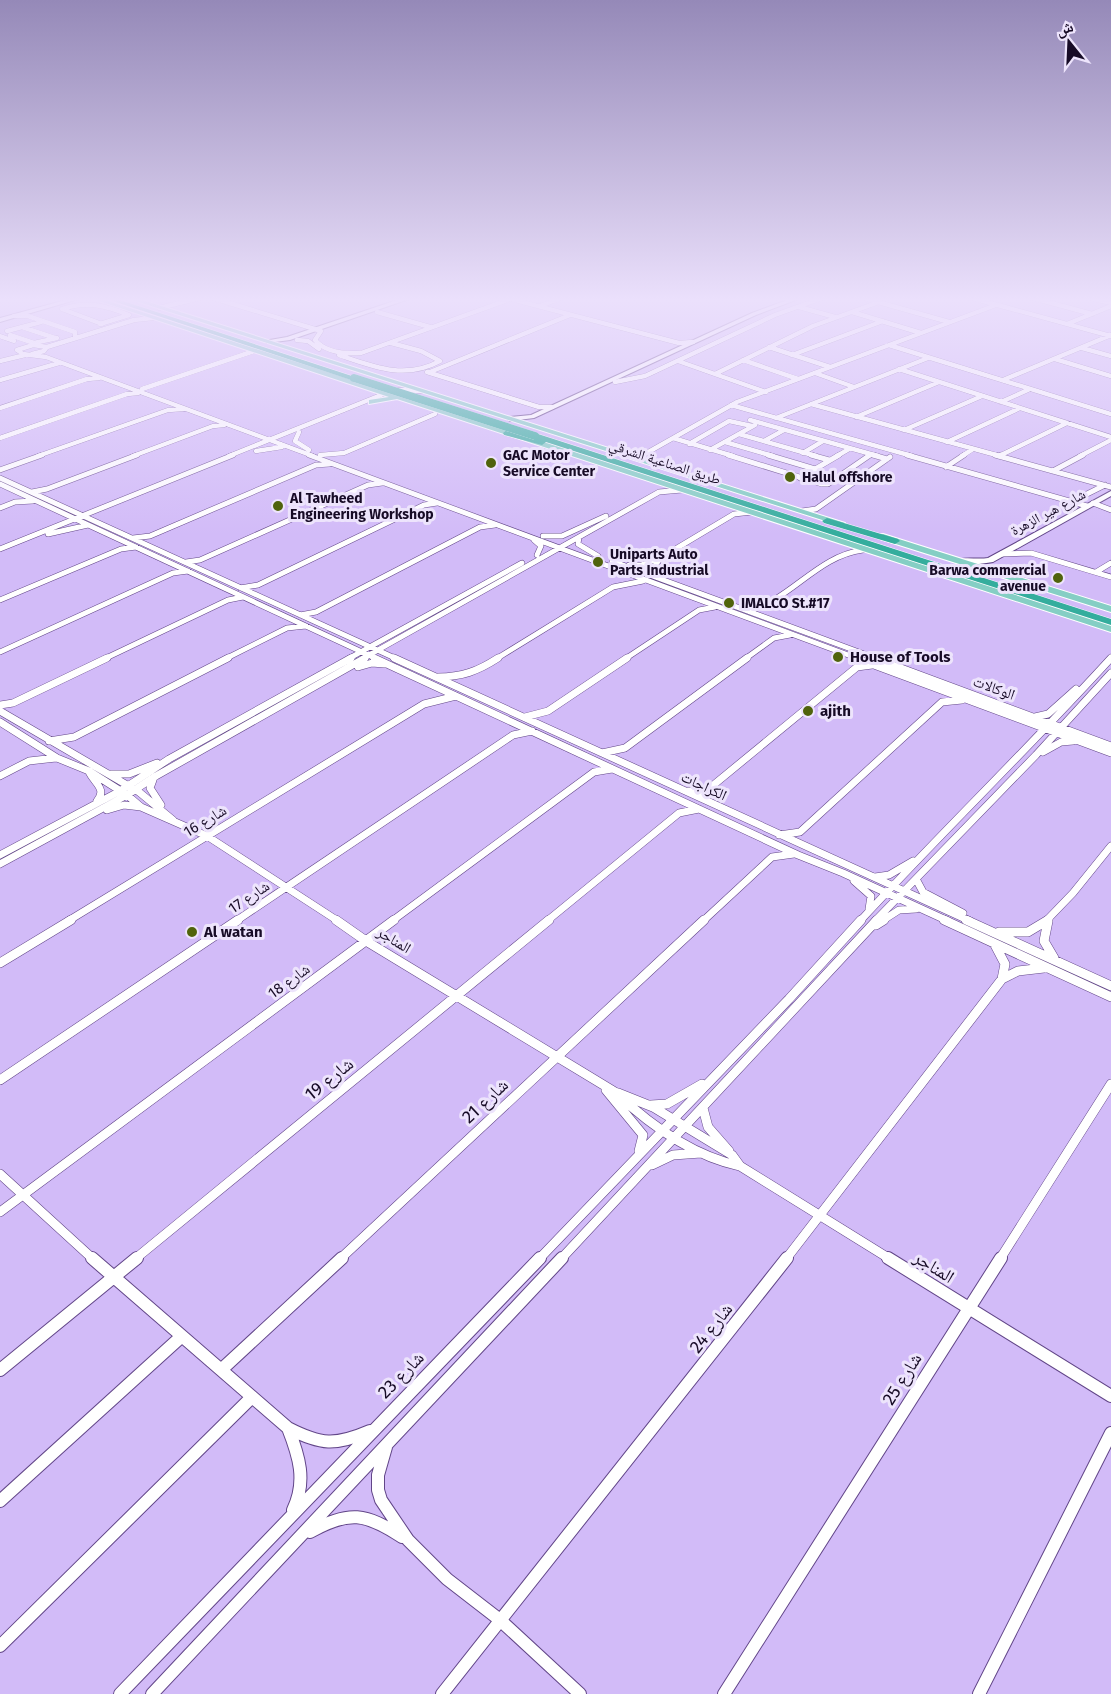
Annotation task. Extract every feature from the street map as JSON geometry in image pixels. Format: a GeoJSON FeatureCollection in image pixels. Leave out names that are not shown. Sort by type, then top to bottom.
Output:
{"type":"FeatureCollection","features":[{"type":"Feature","properties":{"kind":"highway","name":"طريق الصناعية الشرقي"},"geometry":{"type":"LineString","coordinates":[[351,377],[538,432],[741,497],[1110,626]]}},
{"type":"Feature","properties":{"kind":"highway","name":"طريق الصناعية الشرقي"},"geometry":{"type":"LineString","coordinates":[[352,377],[357,379]]}},
{"type":"Feature","properties":{"kind":"highway","name":"طريق الصناعية الشرقي"},"geometry":{"type":"LineString","coordinates":[[538,432],[633,468],[938,567],[1110,611]]}},
{"type":"Feature","properties":{"kind":"highway"},"geometry":{"type":"LineString","coordinates":[[507,433],[633,468]]}},
{"type":"Feature","properties":{"kind":"highway"},"geometry":{"type":"LineString","coordinates":[[565,436],[693,482]]}},
{"type":"Feature","properties":{"kind":"highway"},"geometry":{"type":"LineString","coordinates":[[741,497],[895,541]]}},
{"type":"Feature","properties":{"kind":"main road","name":"طريق الصناعية الشرقي"},"geometry":{"type":"LineString","coordinates":[[350,377],[370,388],[863,550],[938,567],[1086,621],[1110,626]]}},
{"type":"Feature","properties":{"kind":"main road","name":"طريق الصناعية الشرقي"},"geometry":{"type":"LineString","coordinates":[[382,378],[398,386],[422,391],[510,419],[538,432],[565,436],[629,456],[644,458],[802,511],[818,513],[895,541],[1110,611]]}},
{"type":"Feature","properties":{"kind":"main road"},"geometry":{"type":"LineString","coordinates":[[357,379],[374,387],[387,383],[382,378]]}},
{"type":"Feature","properties":{"kind":"main road"},"geometry":{"type":"LineString","coordinates":[[370,388],[376,393],[374,400],[391,398],[408,400],[414,396],[431,394]]}},
{"type":"Feature","properties":{"kind":"street","name":"الوكالات"},"geometry":{"type":"LineString","coordinates":[[107,377],[238,428],[309,450],[334,464],[425,501],[439,503],[515,531],[598,556]]}},
{"type":"Feature","properties":{"kind":"street"},"geometry":{"type":"LineString","coordinates":[[0,438],[181,377]]}},
{"type":"Feature","properties":{"kind":"street"},"geometry":{"type":"LineString","coordinates":[[445,377],[546,410]]}},
{"type":"Feature","properties":{"kind":"street"},"geometry":{"type":"LineString","coordinates":[[538,432],[533,419],[546,410],[614,377]]}},
{"type":"Feature","properties":{"kind":"street"},"geometry":{"type":"LineString","coordinates":[[510,419],[528,418],[623,377]]}},
{"type":"Feature","properties":{"kind":"street"},"geometry":{"type":"LineString","coordinates":[[615,381],[639,377]]}},
{"type":"Feature","properties":{"kind":"street"},"geometry":{"type":"LineString","coordinates":[[724,377],[766,392]]}},
{"type":"Feature","properties":{"kind":"street"},"geometry":{"type":"LineString","coordinates":[[793,377],[799,379]]}},
{"type":"Feature","properties":{"kind":"street"},"geometry":{"type":"LineString","coordinates":[[644,458],[672,438],[731,405],[804,377]]}},
{"type":"Feature","properties":{"kind":"street"},"geometry":{"type":"LineString","coordinates":[[826,377],[854,387]]}},
{"type":"Feature","properties":{"kind":"street"},"geometry":{"type":"LineString","coordinates":[[776,418],[879,377]]}},
{"type":"Feature","properties":{"kind":"street"},"geometry":{"type":"LineString","coordinates":[[924,377],[1111,439]]}},
{"type":"Feature","properties":{"kind":"street"},"geometry":{"type":"LineString","coordinates":[[993,377],[1111,414]]}},
{"type":"Feature","properties":{"kind":"street"},"geometry":{"type":"LineString","coordinates":[[1003,380],[1010,377]]}},
{"type":"Feature","properties":{"kind":"street"},"geometry":{"type":"LineString","coordinates":[[0,408],[87,379],[102,378]]}},
{"type":"Feature","properties":{"kind":"street","name":"الوكالات"},"geometry":{"type":"LineString","coordinates":[[102,378],[263,433],[296,449],[340,462],[543,536],[585,557],[617,566],[722,608],[1003,713],[1049,727],[1111,753]]}},
{"type":"Feature","properties":{"kind":"street"},"geometry":{"type":"LineString","coordinates":[[856,417],[939,382]]}},
{"type":"Feature","properties":{"kind":"street"},"geometry":{"type":"LineString","coordinates":[[70,510],[86,510],[123,499],[299,432],[388,394],[398,386]]}},
{"type":"Feature","properties":{"kind":"street"},"geometry":{"type":"LineString","coordinates":[[126,394],[131,388]]}},
{"type":"Feature","properties":{"kind":"street"},"geometry":{"type":"LineString","coordinates":[[1001,402],[1030,389]]}},
{"type":"Feature","properties":{"kind":"street"},"geometry":{"type":"LineString","coordinates":[[904,430],[982,396]]}},
{"type":"Feature","properties":{"kind":"street"},"geometry":{"type":"LineString","coordinates":[[263,433],[279,433],[310,424],[374,400]]}},
{"type":"Feature","properties":{"kind":"street"},"geometry":{"type":"LineString","coordinates":[[168,410],[172,403]]}},
{"type":"Feature","properties":{"kind":"street"},"geometry":{"type":"LineString","coordinates":[[811,404],[1104,485],[1111,485]]}},
{"type":"Feature","properties":{"kind":"street"},"geometry":{"type":"LineString","coordinates":[[731,405],[1071,502],[1111,510]]}},
{"type":"Feature","properties":{"kind":"street"},"geometry":{"type":"LineString","coordinates":[[947,442],[1020,408]]}},
{"type":"Feature","properties":{"kind":"street"},"geometry":{"type":"LineString","coordinates":[[1,473],[168,410],[187,409]]}},
{"type":"Feature","properties":{"kind":"street"},"geometry":{"type":"LineString","coordinates":[[316,465],[318,456],[344,453],[435,414]]}},
{"type":"Feature","properties":{"kind":"street"},"geometry":{"type":"LineString","coordinates":[[213,426],[216,420]]}},
{"type":"Feature","properties":{"kind":"street"},"geometry":{"type":"LineString","coordinates":[[689,444],[730,420],[752,426]]}},
{"type":"Feature","properties":{"kind":"street"},"geometry":{"type":"LineString","coordinates":[[750,420],[887,459]]}},
{"type":"Feature","properties":{"kind":"street"},"geometry":{"type":"LineString","coordinates":[[710,450],[759,422]]}},
{"type":"Feature","properties":{"kind":"street"},"geometry":{"type":"LineString","coordinates":[[999,456],[1067,423]]}},
{"type":"Feature","properties":{"kind":"street"},"geometry":{"type":"LineString","coordinates":[[276,440],[310,424]]}},
{"type":"Feature","properties":{"kind":"street"},"geometry":{"type":"LineString","coordinates":[[31,492],[48,489],[213,426],[230,425]]}},
{"type":"Feature","properties":{"kind":"street","name":"الوكالات"},"geometry":{"type":"LineString","coordinates":[[238,428],[258,440],[247,451]]}},
{"type":"Feature","properties":{"kind":"street"},"geometry":{"type":"LineString","coordinates":[[764,441],[784,429]]}},
{"type":"Feature","properties":{"kind":"street"},"geometry":{"type":"LineString","coordinates":[[810,437],[821,431]]}},
{"type":"Feature","properties":{"kind":"street"},"geometry":{"type":"LineString","coordinates":[[299,432],[295,441],[309,450]]}},
{"type":"Feature","properties":{"kind":"street"},"geometry":{"type":"LineString","coordinates":[[739,434],[830,460]]}},
{"type":"Feature","properties":{"kind":"street"},"geometry":{"type":"LineString","coordinates":[[672,438],[800,478],[828,484],[870,454]]}},
{"type":"Feature","properties":{"kind":"street"},"geometry":{"type":"LineString","coordinates":[[1053,471],[1111,439]]}},
{"type":"Feature","properties":{"kind":"street"},"geometry":{"type":"LineString","coordinates":[[803,453],[823,441]]}},
{"type":"Feature","properties":{"kind":"street"},"geometry":{"type":"LineString","coordinates":[[725,442],[815,469]]}},
{"type":"Feature","properties":{"kind":"street"},"geometry":{"type":"LineString","coordinates":[[0,554],[247,451],[274,447],[296,449]]}},
{"type":"Feature","properties":{"kind":"street"},"geometry":{"type":"LineString","coordinates":[[800,478],[849,448]]}},
{"type":"Feature","properties":{"kind":"street"},"geometry":{"type":"LineString","coordinates":[[946,467],[973,449]]}},
{"type":"Feature","properties":{"kind":"street"},"geometry":{"type":"LineString","coordinates":[[340,462],[339,458],[344,453]]}},
{"type":"Feature","properties":{"kind":"street"},"geometry":{"type":"LineString","coordinates":[[818,513],[897,453]]}},
{"type":"Feature","properties":{"kind":"street"},"geometry":{"type":"LineString","coordinates":[[0,600],[126,543],[150,536],[316,465],[334,464]]}},
{"type":"Feature","properties":{"kind":"street","name":"الكراجات"},"geometry":{"type":"LineString","coordinates":[[1,473],[31,492],[45,505],[83,520],[112,528],[126,543]]}},
{"type":"Feature","properties":{"kind":"street"},"geometry":{"type":"LineString","coordinates":[[368,485],[372,478]]}},
{"type":"Feature","properties":{"kind":"street"},"geometry":{"type":"LineString","coordinates":[[0,864],[530,565],[606,516],[654,490],[657,486],[652,479]]}},
{"type":"Feature","properties":{"kind":"street"},"geometry":{"type":"LineString","coordinates":[[199,564],[368,485],[384,483]]}},
{"type":"Feature","properties":{"kind":"street","name":"الكراجات"},"geometry":{"type":"LineString","coordinates":[[0,484],[70,510],[83,520],[126,543],[141,545],[231,591],[295,617]]}},
{"type":"Feature","properties":{"kind":"street"},"geometry":{"type":"LineString","coordinates":[[1071,502],[1104,485]]}},
{"type":"Feature","properties":{"kind":"street"},"geometry":{"type":"LineString","coordinates":[[0,508],[15,502],[39,499],[48,489]]}},
{"type":"Feature","properties":{"kind":"street"},"geometry":{"type":"LineString","coordinates":[[132,788],[170,759],[537,555],[579,537],[659,492],[684,490]]}},
{"type":"Feature","properties":{"kind":"street","name":"شارع هير الزهرة"},"geometry":{"type":"LineString","coordinates":[[957,561],[981,562],[999,555],[1111,493]]}},
{"type":"Feature","properties":{"kind":"street"},"geometry":{"type":"LineString","coordinates":[[15,502],[22,494]]}},
{"type":"Feature","properties":{"kind":"street"},"geometry":{"type":"LineString","coordinates":[[0,549],[56,526],[83,520],[123,499]]}},
{"type":"Feature","properties":{"kind":"street"},"geometry":{"type":"LineString","coordinates":[[240,588],[258,585],[425,501]]}},
{"type":"Feature","properties":{"kind":"street"},"geometry":{"type":"LineString","coordinates":[[45,505],[60,518],[61,521],[56,526]]}},
{"type":"Feature","properties":{"kind":"street"},"geometry":{"type":"LineString","coordinates":[[729,505],[735,509],[734,514]]}},
{"type":"Feature","properties":{"kind":"street"},"geometry":{"type":"LineString","coordinates":[[109,509],[102,518],[112,528]]}},
{"type":"Feature","properties":{"kind":"street"},"geometry":{"type":"LineString","coordinates":[[424,704],[433,691],[432,680],[457,677],[477,671],[613,586],[620,578],[617,566],[641,565],[662,558],[734,514],[753,513]]}},
{"type":"Feature","properties":{"kind":"street"},"geometry":{"type":"LineString","coordinates":[[543,536],[562,536],[606,516]]}},
{"type":"Feature","properties":{"kind":"street"},"geometry":{"type":"LineString","coordinates":[[480,527],[482,519]]}},
{"type":"Feature","properties":{"kind":"street"},"geometry":{"type":"LineString","coordinates":[[287,628],[295,617],[316,612],[480,527],[499,525]]}},
{"type":"Feature","properties":{"kind":"street","name":"الوكالات"},"geometry":{"type":"LineString","coordinates":[[515,531],[540,544],[542,548],[537,555]]}},
{"type":"Feature","properties":{"kind":"street"},"geometry":{"type":"LineString","coordinates":[[141,545],[150,536]]}},
{"type":"Feature","properties":{"kind":"street","name":"الوكالات"},"geometry":{"type":"LineString","coordinates":[[579,537],[578,544],[617,566]]}},
{"type":"Feature","properties":{"kind":"street"},"geometry":{"type":"LineString","coordinates":[[1028,538],[1024,547],[1031,553]]}},
{"type":"Feature","properties":{"kind":"street"},"geometry":{"type":"LineString","coordinates":[[842,542],[845,552]]}},
{"type":"Feature","properties":{"kind":"street"},"geometry":{"type":"LineString","coordinates":[[747,611],[764,608],[845,552],[863,550]]}},
{"type":"Feature","properties":{"kind":"street"},"geometry":{"type":"LineString","coordinates":[[1006,576],[993,567],[999,555],[1031,553],[1111,577]]}},
{"type":"Feature","properties":{"kind":"street"},"geometry":{"type":"LineString","coordinates":[[530,565],[559,555],[585,557]]}},
{"type":"Feature","properties":{"kind":"street"},"geometry":{"type":"LineString","coordinates":[[613,586],[653,580],[652,569],[662,558]]}},
{"type":"Feature","properties":{"kind":"street"},"geometry":{"type":"LineString","coordinates":[[1096,572],[1111,563]]}},
{"type":"Feature","properties":{"kind":"street"},"geometry":{"type":"LineString","coordinates":[[173,573],[181,564]]}},
{"type":"Feature","properties":{"kind":"street","name":"الكراجات"},"geometry":{"type":"LineString","coordinates":[[181,564],[199,564],[370,656],[470,693],[870,877],[889,890]]}},
{"type":"Feature","properties":{"kind":"street"},"geometry":{"type":"LineString","coordinates":[[0,652],[173,573],[189,571]]}},
{"type":"Feature","properties":{"kind":"street","name":"الوكالات"},"geometry":{"type":"LineString","coordinates":[[653,580],[747,611],[1033,717],[1049,727]]}},
{"type":"Feature","properties":{"kind":"street"},"geometry":{"type":"LineString","coordinates":[[253,593],[258,585]]}},
{"type":"Feature","properties":{"kind":"street"},"geometry":{"type":"LineString","coordinates":[[228,600],[231,591]]}},
{"type":"Feature","properties":{"kind":"street"},"geometry":{"type":"LineString","coordinates":[[3,712],[13,704],[228,600],[244,597]]}},
{"type":"Feature","properties":{"kind":"street"},"geometry":{"type":"LineString","coordinates":[[697,598],[701,604],[699,610]]}},
{"type":"Feature","properties":{"kind":"street"},"geometry":{"type":"LineString","coordinates":[[523,718],[548,711],[699,610],[722,608]]}},
{"type":"Feature","properties":{"kind":"street"},"geometry":{"type":"LineString","coordinates":[[764,608],[765,618]]}},
{"type":"Feature","properties":{"kind":"street"},"geometry":{"type":"LineString","coordinates":[[49,741],[74,737],[287,628],[309,624],[316,612]]}},
{"type":"Feature","properties":{"kind":"street","name":"الكراجات"},"geometry":{"type":"LineString","coordinates":[[309,624],[350,639],[414,668]]}},
{"type":"Feature","properties":{"kind":"street"},"geometry":{"type":"LineString","coordinates":[[770,626],[776,633],[774,638]]}},
{"type":"Feature","properties":{"kind":"street"},"geometry":{"type":"LineString","coordinates":[[350,639],[372,639],[404,628]]}},
{"type":"Feature","properties":{"kind":"street"},"geometry":{"type":"LineString","coordinates":[[600,753],[625,748],[774,638],[795,635]]}},
{"type":"Feature","properties":{"kind":"street"},"geometry":{"type":"LineString","coordinates":[[333,638],[345,650],[340,664]]}},
{"type":"Feature","properties":{"kind":"street","name":"الكراجات"},"geometry":{"type":"LineString","coordinates":[[398,639],[393,646],[394,651],[414,668],[457,696],[798,855],[988,929],[1111,986]]}},
{"type":"Feature","properties":{"kind":"street"},"geometry":{"type":"LineString","coordinates":[[853,657],[857,667]]}},
{"type":"Feature","properties":{"kind":"street","name":"شارع 23"},"geometry":{"type":"LineString","coordinates":[[120,1694],[789,999],[917,859],[1049,727],[1111,658]]}},
{"type":"Feature","properties":{"kind":"street"},"geometry":{"type":"LineString","coordinates":[[339,673],[372,663],[395,667]]}},
{"type":"Feature","properties":{"kind":"street"},"geometry":{"type":"LineString","coordinates":[[681,790],[699,791],[711,787],[857,667],[876,665]]}},
{"type":"Feature","properties":{"kind":"street"},"geometry":{"type":"LineString","coordinates":[[470,693],[468,683],[477,671]]}},
{"type":"Feature","properties":{"kind":"street"},"geometry":{"type":"LineString","coordinates":[[152,1694],[302,1538],[387,1443],[676,1138],[869,928],[1059,731],[1111,673]]}},
{"type":"Feature","properties":{"kind":"street","name":"شارع 23"},"geometry":{"type":"LineString","coordinates":[[1033,717],[1048,714],[1074,690],[1086,684]]}},
{"type":"Feature","properties":{"kind":"street"},"geometry":{"type":"LineString","coordinates":[[937,688],[942,695],[942,702]]}},
{"type":"Feature","properties":{"kind":"street","name":"شارع 16"},"geometry":{"type":"LineString","coordinates":[[0,963],[424,704],[457,696]]}},
{"type":"Feature","properties":{"kind":"street"},"geometry":{"type":"LineString","coordinates":[[777,835],[800,832],[942,702],[969,700]]}},
{"type":"Feature","properties":{"kind":"street"},"geometry":{"type":"LineString","coordinates":[[0,705],[13,704]]}},
{"type":"Feature","properties":{"kind":"street"},"geometry":{"type":"LineString","coordinates":[[546,728],[542,721],[548,711]]}},
{"type":"Feature","properties":{"kind":"street","name":"المناجر"},"geometry":{"type":"LineString","coordinates":[[3,712],[101,772],[132,788],[165,811],[175,821]]}},
{"type":"Feature","properties":{"kind":"street","name":"الوكالات"},"geometry":{"type":"LineString","coordinates":[[1003,713],[1032,730],[1036,740]]}},
{"type":"Feature","properties":{"kind":"street","name":"الوكالات"},"geometry":{"type":"LineString","coordinates":[[1070,718],[1077,728],[1111,744]]}},
{"type":"Feature","properties":{"kind":"street","name":"المناجر"},"geometry":{"type":"LineString","coordinates":[[0,722],[57,758],[88,771],[141,807],[207,836],[288,887],[366,941],[615,1092],[647,1104],[732,1155]]}},
{"type":"Feature","properties":{"kind":"street"},"geometry":{"type":"LineString","coordinates":[[513,735],[517,724]]}},
{"type":"Feature","properties":{"kind":"street","name":"شارع 17"},"geometry":{"type":"LineString","coordinates":[[0,1080],[513,735],[533,731]]}},
{"type":"Feature","properties":{"kind":"street","name":"الوكالات"},"geometry":{"type":"LineString","coordinates":[[1059,731],[1111,744]]}},
{"type":"Feature","properties":{"kind":"street"},"geometry":{"type":"LineString","coordinates":[[65,749],[74,737]]}},
{"type":"Feature","properties":{"kind":"street"},"geometry":{"type":"LineString","coordinates":[[1036,755],[1061,742],[1079,741]]}},
{"type":"Feature","properties":{"kind":"street"},"geometry":{"type":"LineString","coordinates":[[0,776],[29,761],[37,753],[37,745]]}},
{"type":"Feature","properties":{"kind":"street"},"geometry":{"type":"LineString","coordinates":[[624,764],[621,756],[625,748]]}},
{"type":"Feature","properties":{"kind":"street"},"geometry":{"type":"LineString","coordinates":[[29,761],[57,758]]}},
{"type":"Feature","properties":{"kind":"street"},"geometry":{"type":"LineString","coordinates":[[590,758],[595,765],[594,772]]}},
{"type":"Feature","properties":{"kind":"street"},"geometry":{"type":"LineString","coordinates":[[101,772],[129,774],[170,759]]}},
{"type":"Feature","properties":{"kind":"street","name":"شارع 18"},"geometry":{"type":"LineString","coordinates":[[0,1212],[594,772],[614,769]]}},
{"type":"Feature","properties":{"kind":"street"},"geometry":{"type":"LineString","coordinates":[[88,771],[102,788],[102,795],[95,804]]}},
{"type":"Feature","properties":{"kind":"street","name":"المناجر"},"geometry":{"type":"LineString","coordinates":[[156,776],[150,788],[165,811]]}},
{"type":"Feature","properties":{"kind":"street"},"geometry":{"type":"LineString","coordinates":[[711,787],[708,795],[716,806]]}},
{"type":"Feature","properties":{"kind":"street"},"geometry":{"type":"LineString","coordinates":[[0,855],[95,804],[123,793]]}},
{"type":"Feature","properties":{"kind":"street"},"geometry":{"type":"LineString","coordinates":[[679,813],[680,800]]}},
{"type":"Feature","properties":{"kind":"street"},"geometry":{"type":"LineString","coordinates":[[69,825],[118,806],[141,807]]}},
{"type":"Feature","properties":{"kind":"street","name":"شارع 19"},"geometry":{"type":"LineString","coordinates":[[0,1370],[679,813],[700,809]]}},
{"type":"Feature","properties":{"kind":"street"},"geometry":{"type":"LineString","coordinates":[[800,832],[807,848]]}},
{"type":"Feature","properties":{"kind":"street"},"geometry":{"type":"LineString","coordinates":[[772,842],[775,849],[772,857],[798,855]]}},
{"type":"Feature","properties":{"kind":"street"},"geometry":{"type":"LineString","coordinates":[[988,929],[1024,933],[1048,921],[1111,846]]}},
{"type":"Feature","properties":{"kind":"street","name":"شارع 21"},"geometry":{"type":"LineString","coordinates":[[220,1370],[772,857]]}},
{"type":"Feature","properties":{"kind":"street","name":"شارع 23"},"geometry":{"type":"LineString","coordinates":[[870,877],[889,875],[917,859]]}},
{"type":"Feature","properties":{"kind":"street","name":"الكراجات"},"geometry":{"type":"LineString","coordinates":[[843,873],[871,896],[868,912]]}},
{"type":"Feature","properties":{"kind":"street","name":"الكراجات"},"geometry":{"type":"LineString","coordinates":[[916,879],[923,892],[988,929]]}},
{"type":"Feature","properties":{"kind":"street","name":"الكراجات"},"geometry":{"type":"LineString","coordinates":[[902,896],[923,910],[1111,997]]}},
{"type":"Feature","properties":{"kind":"street"},"geometry":{"type":"LineString","coordinates":[[869,928],[903,909],[923,910]]}},
{"type":"Feature","properties":{"kind":"street"},"geometry":{"type":"LineString","coordinates":[[1048,921],[1044,941],[1057,961]]}},
{"type":"Feature","properties":{"kind":"street"},"geometry":{"type":"LineString","coordinates":[[993,942],[1005,964],[1002,979]]}},
{"type":"Feature","properties":{"kind":"street"},"geometry":{"type":"LineString","coordinates":[[1002,979],[1028,969],[1050,968]]}},
{"type":"Feature","properties":{"kind":"street","name":"شارع 24"},"geometry":{"type":"LineString","coordinates":[[442,1694],[1002,979]]}},
{"type":"Feature","properties":{"kind":"street","name":"شارع 23"},"geometry":{"type":"LineString","coordinates":[[647,1104],[659,1106],[667,1104],[709,1081]]}},
{"type":"Feature","properties":{"kind":"street","name":"المناجر"},"geometry":{"type":"LineString","coordinates":[[601,1083],[643,1135],[637,1155]]}},
{"type":"Feature","properties":{"kind":"street","name":"شارع 25"},"geometry":{"type":"LineString","coordinates":[[724,1694],[1111,1084]]}},
{"type":"Feature","properties":{"kind":"street","name":"المناجر"},"geometry":{"type":"LineString","coordinates":[[615,1092],[630,1107],[676,1138],[728,1165],[740,1166]]}},
{"type":"Feature","properties":{"kind":"street","name":"المناجر"},"geometry":{"type":"LineString","coordinates":[[703,1108],[702,1118],[706,1125],[740,1166],[1111,1396]]}},
{"type":"Feature","properties":{"kind":"street"},"geometry":{"type":"LineString","coordinates":[[648,1167],[673,1155],[703,1153]]}},
{"type":"Feature","properties":{"kind":"street"},"geometry":{"type":"LineString","coordinates":[[0,1174],[113,1277],[288,1428],[313,1441],[332,1445],[345,1443],[373,1430]]}},
{"type":"Feature","properties":{"kind":"street"},"geometry":{"type":"LineString","coordinates":[[0,1502],[182,1336]]}},
{"type":"Feature","properties":{"kind":"street"},"geometry":{"type":"LineString","coordinates":[[0,1646],[252,1397]]}},
{"type":"Feature","properties":{"kind":"street"},"geometry":{"type":"LineString","coordinates":[[285,1522],[300,1498],[302,1484],[300,1460],[288,1428]]}},
{"type":"Feature","properties":{"kind":"street"},"geometry":{"type":"LineString","coordinates":[[979,1694],[1111,1434]]}},
{"type":"Feature","properties":{"kind":"street"},"geometry":{"type":"LineString","coordinates":[[387,1443],[378,1475],[378,1490],[381,1500],[408,1540]]}},
{"type":"Feature","properties":{"kind":"street"},"geometry":{"type":"LineString","coordinates":[[302,1538],[339,1516],[358,1514],[382,1522],[408,1540],[447,1579],[500,1620],[580,1694]]}},
{"type":"Feature","properties":{"kind":"place","name":"GAC Motor Service Center"},"geometry":{"type":"Point","coordinates":[491,463]}},
{"type":"Feature","properties":{"kind":"place","name":"Halul offshore"},"geometry":{"type":"Point","coordinates":[790,477]}},
{"type":"Feature","properties":{"kind":"place","name":"Al Tawheed Engineering Workshop"},"geometry":{"type":"Point","coordinates":[278,506]}},
{"type":"Feature","properties":{"kind":"place","name":"Uniparts Auto Parts Industrial"},"geometry":{"type":"Point","coordinates":[598,562]}},
{"type":"Feature","properties":{"kind":"place","name":"Barwa commercial avenue"},"geometry":{"type":"Point","coordinates":[1058,578]}},
{"type":"Feature","properties":{"kind":"place","name":"IMALCO St.#17"},"geometry":{"type":"Point","coordinates":[729,603]}},
{"type":"Feature","properties":{"kind":"place","name":"House of Tools"},"geometry":{"type":"Point","coordinates":[838,657]}},
{"type":"Feature","properties":{"kind":"place","name":"ajith"},"geometry":{"type":"Point","coordinates":[808,711]}},
{"type":"Feature","properties":{"kind":"place","name":"Al watan"},"geometry":{"type":"Point","coordinates":[192,932]}}]}
